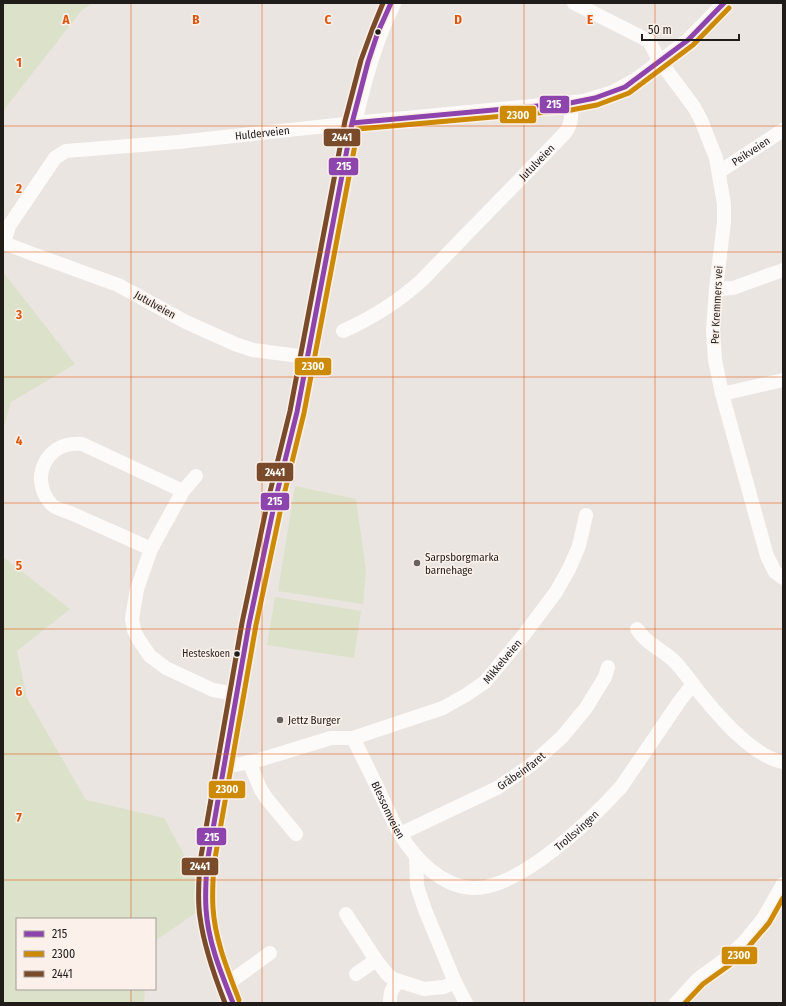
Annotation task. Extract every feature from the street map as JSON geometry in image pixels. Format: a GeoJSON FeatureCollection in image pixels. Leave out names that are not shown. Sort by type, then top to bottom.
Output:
{"type":"FeatureCollection","features":[{"type":"Feature","properties":{"kind":"street"},"geometry":{"type":"LineString","coordinates":[[233,1003],[216,959],[208,925],[205,885],[207,863],[248,624],[275,501],[297,412],[360,85],[368,59],[391,3]]}},
{"type":"Feature","properties":{"kind":"street","name":"Per Kremmers vei"},"geometry":{"type":"LineString","coordinates":[[574,3],[649,41],[659,60],[694,107],[701,120],[716,158],[724,204],[724,222],[713,330],[715,360],[722,394],[767,556],[775,572],[783,578]]}},
{"type":"Feature","properties":{"kind":"street"},"geometry":{"type":"LineString","coordinates":[[570,103],[584,101],[614,92],[635,80],[659,60],[688,40],[724,3]]}},
{"type":"Feature","properties":{"kind":"street","name":"Hulderveien"},"geometry":{"type":"LineString","coordinates":[[4,243],[9,226],[47,169],[56,158],[66,151],[178,142],[352,123],[570,103]]}},
{"type":"Feature","properties":{"kind":"street","name":"Jutulveien"},"geometry":{"type":"LineString","coordinates":[[343,331],[365,321],[404,296],[422,280],[565,133],[571,120],[570,103]]}},
{"type":"Feature","properties":{"kind":"street","name":"Peikveien"},"geometry":{"type":"LineString","coordinates":[[719,172],[783,130]]}},
{"type":"Feature","properties":{"kind":"street","name":"Jutulveien"},"geometry":{"type":"LineString","coordinates":[[4,243],[118,285],[186,322],[235,344],[253,350],[307,357]]}},
{"type":"Feature","properties":{"kind":"street"},"geometry":{"type":"LineString","coordinates":[[716,290],[733,288],[783,270]]}},
{"type":"Feature","properties":{"kind":"street"},"geometry":{"type":"LineString","coordinates":[[722,394],[783,380]]}},
{"type":"Feature","properties":{"kind":"street"},"geometry":{"type":"LineString","coordinates":[[151,549],[52,504],[41,487],[40,480],[46,461],[50,455],[61,447],[75,443],[82,444],[183,491]]}},
{"type":"Feature","properties":{"kind":"street"},"geometry":{"type":"LineString","coordinates":[[196,476],[183,491],[151,549],[137,589],[132,619],[134,630],[138,640],[150,656],[166,668],[213,690],[236,694]]}},
{"type":"Feature","properties":{"kind":"street","name":"Mikkelveien"},"geometry":{"type":"LineString","coordinates":[[353,738],[443,708],[485,682],[523,636],[556,592],[569,569],[579,546],[586,515]]}},
{"type":"Feature","properties":{"kind":"street"},"geometry":{"type":"LineString","coordinates":[[637,629],[640,635],[672,659],[721,717],[755,750],[768,757],[783,762]]}},
{"type":"Feature","properties":{"kind":"street","name":"Gråbeinfaret"},"geometry":{"type":"LineString","coordinates":[[400,834],[497,788],[531,765],[562,737],[586,708],[605,677],[608,667]]}},
{"type":"Feature","properties":{"kind":"street","name":"Trollsvingen"},"geometry":{"type":"LineString","coordinates":[[416,856],[426,866],[448,881],[473,888],[499,884],[529,867],[569,838],[621,787],[678,702],[693,684]]}},
{"type":"Feature","properties":{"kind":"street"},"geometry":{"type":"LineString","coordinates":[[224,765],[235,765],[249,762],[331,738],[353,738]]}},
{"type":"Feature","properties":{"kind":"street","name":"Blessomveien"},"geometry":{"type":"LineString","coordinates":[[353,738],[400,834],[416,856]]}},
{"type":"Feature","properties":{"kind":"street"},"geometry":{"type":"LineString","coordinates":[[249,762],[267,800],[296,834]]}},
{"type":"Feature","properties":{"kind":"street"},"geometry":{"type":"LineString","coordinates":[[416,856],[417,886],[425,910],[455,982],[466,1003]]}},
{"type":"Feature","properties":{"kind":"street"},"geometry":{"type":"LineString","coordinates":[[676,1003],[698,979],[727,958],[745,941],[763,919],[783,884]]}},
{"type":"Feature","properties":{"kind":"street"},"geometry":{"type":"LineString","coordinates":[[346,914],[376,960],[393,979],[424,989],[444,987],[455,982]]}},
{"type":"Feature","properties":{"kind":"street"},"geometry":{"type":"LineString","coordinates":[[225,984],[270,953]]}},
{"type":"Feature","properties":{"kind":"street"},"geometry":{"type":"LineString","coordinates":[[356,974],[376,960]]}},
{"type":"Feature","properties":{"kind":"street"},"geometry":{"type":"LineString","coordinates":[[390,1003],[391,989],[394,985],[400,982]]}},
{"type":"Feature","properties":{"kind":"green space"},"geometry":{"type":"Polygon","coordinates":[[[3,3],[93,3],[82,10],[6,107],[3,113],[3,3]]]}},
{"type":"Feature","properties":{"kind":"green space"},"geometry":{"type":"Polygon","coordinates":[[[3,272],[75,364],[11,402],[3,430],[3,272]]]}},
{"type":"Feature","properties":{"kind":"green space"},"geometry":{"type":"Polygon","coordinates":[[[295,486],[356,499],[366,571],[363,604],[278,591],[295,486]]]}},
{"type":"Feature","properties":{"kind":"green space"},"geometry":{"type":"Polygon","coordinates":[[[3,557],[70,609],[17,651],[27,698],[86,800],[164,818],[195,875],[197,912],[156,940],[156,918],[16,918],[16,990],[145,990],[144,1003],[3,1003],[3,557]]]}},
{"type":"Feature","properties":{"kind":"green space"},"geometry":{"type":"Polygon","coordinates":[[[275,597],[361,611],[354,658],[267,645],[275,597]]]}},
{"type":"Feature","properties":{"kind":"transit line","name":"2441"},"geometry":{"type":"LineString","coordinates":[[225,1003],[210,961],[202,928],[198,890],[200,862],[242,623],[268,500],[290,411],[345,121],[361,60],[383,3]]}},
{"type":"Feature","properties":{"kind":"transit line","name":"215"},"geometry":{"type":"LineString","coordinates":[[233,1003],[209,933],[206,903],[207,863],[249,624],[275,501],[297,412],[352,123],[368,62],[378,32],[391,3]]}},
{"type":"Feature","properties":{"kind":"transit line","name":"215"},"geometry":{"type":"LineString","coordinates":[[352,123],[570,103],[595,98],[625,87],[688,40],[724,3]]}},
{"type":"Feature","properties":{"kind":"transit line","name":"2300"},"geometry":{"type":"LineString","coordinates":[[239,1000],[216,932],[213,902],[214,864],[256,625],[282,503],[304,413],[358,129],[571,110],[597,105],[629,93],[693,45],[729,8]]}},
{"type":"Feature","properties":{"kind":"transit line","name":"2300"},"geometry":{"type":"LineString","coordinates":[[685,1003],[703,984],[731,964],[750,945],[769,923],[783,898]]}},
{"type":"Feature","properties":{"kind":"place","name":"Sarpsborgmarka barnehage"},"geometry":{"type":"Point","coordinates":[417,563]}},
{"type":"Feature","properties":{"kind":"place","name":"Hesteskoen"},"geometry":{"type":"Point","coordinates":[237,654]}},
{"type":"Feature","properties":{"kind":"place","name":"Jettz Burger"},"geometry":{"type":"Point","coordinates":[280,720]}}]}
